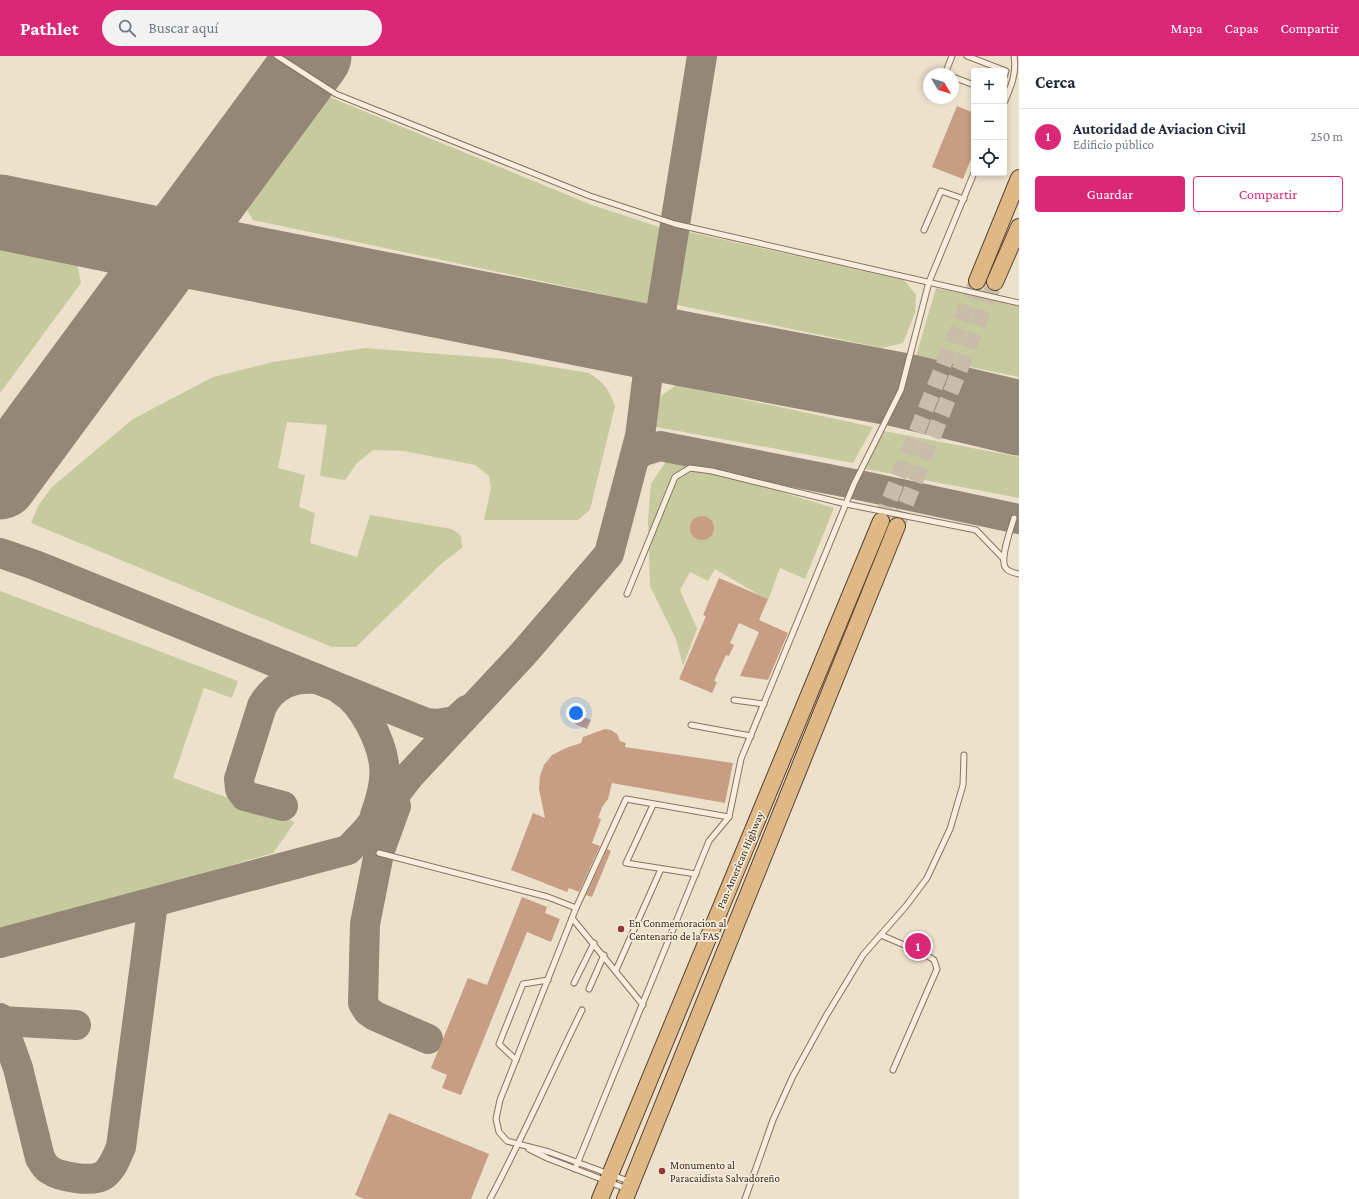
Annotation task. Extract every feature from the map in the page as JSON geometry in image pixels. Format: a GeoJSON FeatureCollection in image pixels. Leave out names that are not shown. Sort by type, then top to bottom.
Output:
{"type":"FeatureCollection","features":[{"type":"Feature","properties":{"kind":"highway"},"geometry":{"type":"LineString","coordinates":[[977,281],[1019,178]]}},
{"type":"Feature","properties":{"kind":"highway"},"geometry":{"type":"LineString","coordinates":[[995,282],[1019,227]]}},
{"type":"Feature","properties":{"kind":"highway","name":"Pan-American Highway"},"geometry":{"type":"LineString","coordinates":[[600,1199],[881,521]]}},
{"type":"Feature","properties":{"kind":"highway","name":"Pan-American Highway"},"geometry":{"type":"LineString","coordinates":[[629,1191],[897,526]]}},
{"type":"Feature","properties":{"kind":"lane"},"geometry":{"type":"LineString","coordinates":[[277,56],[336,94],[590,196],[675,224],[1019,303]]}},
{"type":"Feature","properties":{"kind":"lane"},"geometry":{"type":"LineString","coordinates":[[947,68],[952,56]]}},
{"type":"Feature","properties":{"kind":"lane"},"geometry":{"type":"LineString","coordinates":[[967,56],[998,68]]}},
{"type":"Feature","properties":{"kind":"lane"},"geometry":{"type":"LineString","coordinates":[[1007,96],[1014,79],[1014,56]]}},
{"type":"Feature","properties":{"kind":"lane"},"geometry":{"type":"LineString","coordinates":[[959,79],[971,84]]}},
{"type":"Feature","properties":{"kind":"lane"},"geometry":{"type":"LineString","coordinates":[[575,1169],[709,841],[730,817],[741,759],[854,484],[900,390],[929,282],[973,176]]}},
{"type":"Feature","properties":{"kind":"lane"},"geometry":{"type":"LineString","coordinates":[[924,230],[941,191],[964,199]]}},
{"type":"Feature","properties":{"kind":"lane"},"geometry":{"type":"LineString","coordinates":[[627,594],[675,477],[690,468],[712,471],[846,504],[976,530],[1003,558]]}},
{"type":"Feature","properties":{"kind":"lane"},"geometry":{"type":"LineString","coordinates":[[1014,518],[1003,558],[1005,567],[1008,571],[1019,574]]}},
{"type":"Feature","properties":{"kind":"lane"},"geometry":{"type":"LineString","coordinates":[[734,700],[764,704]]}},
{"type":"Feature","properties":{"kind":"lane"},"geometry":{"type":"LineString","coordinates":[[691,725],[751,736]]}},
{"type":"Feature","properties":{"kind":"lane"},"geometry":{"type":"LineString","coordinates":[[745,1199],[773,1120],[793,1076],[826,1016],[863,955],[906,906],[927,878],[946,836],[963,785],[964,755]]}},
{"type":"Feature","properties":{"kind":"lane"},"geometry":{"type":"LineString","coordinates":[[629,1191],[608,1178],[578,1163],[550,1152],[507,1140],[499,1132],[496,1119],[500,1100],[576,908],[626,800],[730,817]]}},
{"type":"Feature","properties":{"kind":"lane"},"geometry":{"type":"LineString","coordinates":[[653,805],[626,863],[696,874]]}},
{"type":"Feature","properties":{"kind":"lane"},"geometry":{"type":"LineString","coordinates":[[379,853],[548,897],[576,908]]}},
{"type":"Feature","properties":{"kind":"lane"},"geometry":{"type":"LineString","coordinates":[[616,970],[661,869]]}},
{"type":"Feature","properties":{"kind":"lane"},"geometry":{"type":"LineString","coordinates":[[572,918],[643,1004]]}},
{"type":"Feature","properties":{"kind":"lane"},"geometry":{"type":"LineString","coordinates":[[881,935],[923,953],[934,960],[937,969],[893,1070]]}},
{"type":"Feature","properties":{"kind":"lane"},"geometry":{"type":"LineString","coordinates":[[574,983],[594,943]]}},
{"type":"Feature","properties":{"kind":"lane"},"geometry":{"type":"LineString","coordinates":[[589,989],[604,955]]}},
{"type":"Feature","properties":{"kind":"lane"},"geometry":{"type":"LineString","coordinates":[[516,1060],[499,1044],[523,984],[548,980]]}},
{"type":"Feature","properties":{"kind":"lane"},"geometry":{"type":"LineString","coordinates":[[490,1199],[519,1144],[544,1088],[582,1010]]}},
{"type":"Feature","properties":{"kind":"lane"},"geometry":{"type":"LineString","coordinates":[[519,1144],[547,1158],[575,1169],[608,1178],[629,1191]]}},
{"type":"Feature","properties":{"kind":"green space"},"geometry":{"type":"Polygon","coordinates":[[[327,96],[592,205],[662,228],[649,304],[253,220],[247,210],[327,96]]]}},
{"type":"Feature","properties":{"kind":"green space"},"geometry":{"type":"Polygon","coordinates":[[[685,231],[904,280],[916,295],[915,313],[903,343],[882,348],[673,304],[685,231]]]}},
{"type":"Feature","properties":{"kind":"green space"},"geometry":{"type":"Polygon","coordinates":[[[0,248],[59,253],[77,263],[81,283],[0,393],[0,248]]]}},
{"type":"Feature","properties":{"kind":"green space"},"geometry":{"type":"Polygon","coordinates":[[[936,288],[1019,305],[1019,377],[916,356],[936,288]]]}},
{"type":"Feature","properties":{"kind":"green space"},"geometry":{"type":"Polygon","coordinates":[[[365,348],[504,359],[589,373],[602,383],[608,390],[615,406],[590,510],[578,520],[484,520],[491,488],[489,476],[475,465],[404,451],[373,450],[357,463],[345,480],[320,476],[327,425],[287,422],[278,468],[305,475],[299,507],[315,513],[310,543],[357,557],[370,515],[452,529],[461,536],[462,548],[441,564],[356,647],[332,647],[31,523],[38,506],[52,487],[133,419],[213,377],[273,362],[365,348]]]}},
{"type":"Feature","properties":{"kind":"green space"},"geometry":{"type":"Polygon","coordinates":[[[676,385],[873,427],[853,463],[651,426],[661,396],[676,385]]]}},
{"type":"Feature","properties":{"kind":"green space"},"geometry":{"type":"Polygon","coordinates":[[[879,430],[1019,457],[1019,498],[866,469],[879,430]]]}},
{"type":"Feature","properties":{"kind":"green space"},"geometry":{"type":"Polygon","coordinates":[[[668,458],[834,508],[805,579],[780,568],[768,600],[715,569],[708,581],[690,572],[680,590],[697,629],[683,666],[676,639],[650,586],[648,520],[651,484],[668,458]]]}},
{"type":"Feature","properties":{"kind":"green space"},"geometry":{"type":"Polygon","coordinates":[[[0,591],[238,681],[232,698],[204,688],[173,778],[295,822],[273,853],[0,934],[0,591]]]}},
{"type":"Feature","properties":{"kind":"building"},"geometry":{"type":"Polygon","coordinates":[[[957,106],[971,112],[971,159],[963,179],[932,167],[957,106]]]}},
{"type":"Feature","properties":{"kind":"building"},"geometry":{"type":"Polygon","coordinates":[[[702,516],[707,517],[713,523],[713,533],[707,539],[702,540],[697,539],[691,533],[690,528],[691,523],[697,517],[702,516]]]}},
{"type":"Feature","properties":{"kind":"building"},"geometry":{"type":"Polygon","coordinates":[[[719,578],[768,599],[759,620],[788,633],[768,680],[740,676],[759,632],[739,623],[730,643],[734,645],[729,656],[726,655],[714,681],[717,682],[712,693],[679,679],[706,616],[703,615],[719,578]]]}},
{"type":"Feature","properties":{"kind":"building"},"geometry":{"type":"Polygon","coordinates":[[[578,715],[591,720],[587,729],[575,724],[578,715]]]}},
{"type":"Feature","properties":{"kind":"building"},"geometry":{"type":"Polygon","coordinates":[[[605,729],[611,730],[617,734],[620,741],[626,743],[625,747],[733,763],[725,803],[612,783],[608,799],[602,807],[598,818],[601,819],[592,843],[600,846],[579,892],[569,888],[567,892],[511,870],[533,813],[545,818],[539,789],[540,776],[544,765],[552,755],[581,743],[583,737],[605,729]]]}},
{"type":"Feature","properties":{"kind":"building"},"geometry":{"type":"Polygon","coordinates":[[[607,849],[611,851],[592,897],[586,895],[607,849]]]}},
{"type":"Feature","properties":{"kind":"building"},"geometry":{"type":"Polygon","coordinates":[[[522,897],[547,907],[545,913],[560,919],[551,942],[527,932],[461,1095],[442,1088],[447,1075],[431,1068],[468,978],[487,985],[522,897]]]}},
{"type":"Feature","properties":{"kind":"building"},"geometry":{"type":"Polygon","coordinates":[[[389,1113],[489,1154],[471,1199],[364,1199],[355,1195],[389,1113]]]}},
{"type":"Feature","properties":{"kind":"taxiway"},"geometry":{"type":"LineString","coordinates":[[656,343],[702,56]]}},
{"type":"Feature","properties":{"kind":"taxiway"},"geometry":{"type":"LineString","coordinates":[[130,239],[147,255],[150,265],[150,279]]}},
{"type":"Feature","properties":{"kind":"taxiway"},"geometry":{"type":"LineString","coordinates":[[150,279],[171,262],[182,256],[195,252]]}},
{"type":"Feature","properties":{"kind":"taxiway"},"geometry":{"type":"LineString","coordinates":[[0,943],[348,850],[366,831],[411,774],[523,654],[609,554],[640,436],[648,373],[646,362],[641,352],[631,344],[616,336]]}},
{"type":"Feature","properties":{"kind":"taxiway"},"geometry":{"type":"LineString","coordinates":[[648,373],[660,356],[669,352],[689,350]]}},
{"type":"Feature","properties":{"kind":"taxiway"},"geometry":{"type":"LineString","coordinates":[[635,457],[643,451],[660,446],[854,484],[1019,519]]}},
{"type":"Feature","properties":{"kind":"taxiway"},"geometry":{"type":"LineString","coordinates":[[0,553],[35,565],[426,723],[437,724],[455,721],[467,710]]}},
{"type":"Feature","properties":{"kind":"taxiway"},"geometry":{"type":"LineString","coordinates":[[283,806],[245,796],[240,789],[239,779],[262,706],[267,698],[278,687],[292,681],[300,679],[317,679]]}},
{"type":"Feature","properties":{"kind":"taxiway"},"geometry":{"type":"LineString","coordinates":[[342,691],[350,697],[364,713],[375,734],[382,755],[384,764],[384,783],[375,815]]}},
{"type":"Feature","properties":{"kind":"taxiway"},"geometry":{"type":"LineString","coordinates":[[396,806],[379,853],[365,924],[363,1003],[368,1011],[375,1016],[428,1039]]}},
{"type":"Feature","properties":{"kind":"taxiway"},"geometry":{"type":"LineString","coordinates":[[0,1018],[18,1068],[40,1158],[44,1165],[54,1173],[68,1177],[93,1179],[104,1175],[112,1165],[121,1147],[153,903]]}},
{"type":"Feature","properties":{"kind":"taxiway"},"geometry":{"type":"LineString","coordinates":[[0,1021],[76,1025]]}},
{"type":"Feature","properties":{"kind":"runway"},"geometry":{"type":"LineString","coordinates":[[0,482],[314,56]]}},
{"type":"Feature","properties":{"kind":"runway"},"geometry":{"type":"LineString","coordinates":[[0,212],[689,350],[901,390],[1019,418]]}},
{"type":"Feature","properties":{"kind":"tunnel"},"geometry":{"type":"LineString","coordinates":[[881,521],[977,281]]}},
{"type":"Feature","properties":{"kind":"tunnel"},"geometry":{"type":"LineString","coordinates":[[897,526],[995,282]]}},
{"type":"Feature","properties":{"kind":"place","name":"En Conmemoracion al Centenario de la FAS"},"geometry":{"type":"Point","coordinates":[621,929]}},
{"type":"Feature","properties":{"kind":"place","name":"Autoridad de Aviacion Civil"},"geometry":{"type":"Point","coordinates":[918,946]}},
{"type":"Feature","properties":{"kind":"place","name":"Monumento al Paracaidista Salvadoreño"},"geometry":{"type":"Point","coordinates":[662,1171]}}]}
